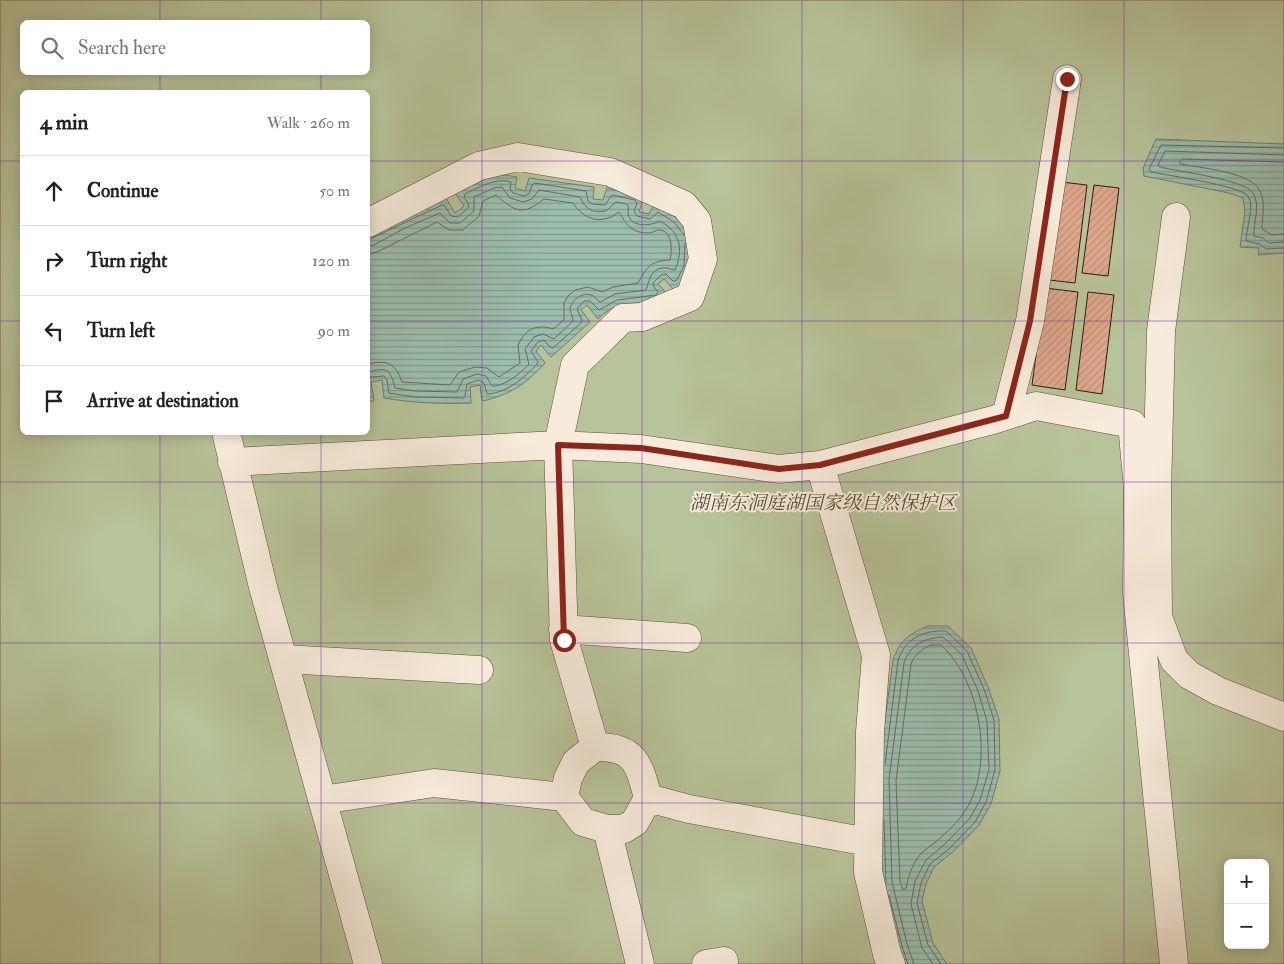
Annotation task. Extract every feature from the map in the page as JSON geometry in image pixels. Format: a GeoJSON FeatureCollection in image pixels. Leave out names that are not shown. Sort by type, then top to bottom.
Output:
{"type":"FeatureCollection","features":[{"type":"Feature","properties":{"kind":"street"},"geometry":{"type":"LineString","coordinates":[[1006,416],[1030,321],[1067,79]]}},
{"type":"Feature","properties":{"kind":"street"},"geometry":{"type":"LineString","coordinates":[[370,222],[479,166],[518,157],[610,172],[684,205],[697,221],[703,259],[690,297],[642,317],[623,318],[575,365],[558,445],[564,640],[595,747]]}},
{"type":"Feature","properties":{"kind":"street"},"geometry":{"type":"LineString","coordinates":[[1176,217],[1161,331],[1158,616],[1174,660],[1189,675],[1218,691],[1284,717]]}},
{"type":"Feature","properties":{"kind":"street"},"geometry":{"type":"LineString","coordinates":[[232,462],[558,445],[641,448],[779,469],[820,465],[1006,416],[1036,406],[1132,424],[1138,489],[1137,593],[1174,964]]}},
{"type":"Feature","properties":{"kind":"street"},"geometry":{"type":"LineString","coordinates":[[227,435],[284,659],[368,964]]}},
{"type":"Feature","properties":{"kind":"street"},"geometry":{"type":"LineString","coordinates":[[820,465],[876,655],[870,732],[868,872],[891,964]]}},
{"type":"Feature","properties":{"kind":"street"},"geometry":{"type":"LineString","coordinates":[[563,629],[687,638]]}},
{"type":"Feature","properties":{"kind":"street"},"geometry":{"type":"LineString","coordinates":[[284,659],[479,670]]}},
{"type":"Feature","properties":{"kind":"street"},"geometry":{"type":"LineString","coordinates":[[322,800],[434,783],[564,797],[583,822],[607,829],[624,829],[635,822],[648,798],[641,772],[632,756],[609,747],[595,747],[576,762],[568,778],[564,797]]}},
{"type":"Feature","properties":{"kind":"street"},"geometry":{"type":"LineString","coordinates":[[648,798],[689,809],[868,842]]}},
{"type":"Feature","properties":{"kind":"street"},"geometry":{"type":"LineString","coordinates":[[607,829],[640,964]]}},
{"type":"Feature","properties":{"kind":"green space","name":"湖南东洞庭湖国家级自然保护区"},"geometry":{"type":"Polygon","coordinates":[[[0,0],[1284,0],[1284,964],[0,964],[0,0]]]}},
{"type":"Feature","properties":{"kind":"water"},"geometry":{"type":"Polygon","coordinates":[[[1156,139],[1284,144],[1284,253],[1258,255],[1259,248],[1240,247],[1245,211],[1243,198],[1229,193],[1144,176],[1143,168],[1156,139]]]}},
{"type":"Feature","properties":{"kind":"water"},"geometry":{"type":"Polygon","coordinates":[[[505,175],[517,177],[515,188],[525,191],[529,178],[594,187],[593,199],[603,200],[607,188],[644,197],[639,212],[649,214],[654,204],[677,218],[690,235],[688,267],[680,285],[675,291],[664,279],[658,284],[668,295],[653,301],[624,304],[612,308],[598,319],[587,305],[581,310],[590,322],[551,357],[541,345],[536,351],[545,363],[517,388],[492,399],[482,401],[480,385],[470,387],[471,403],[427,403],[395,400],[384,398],[382,380],[371,382],[374,400],[370,402],[370,235],[446,198],[455,213],[464,206],[455,193],[490,177],[505,175]]]}},
{"type":"Feature","properties":{"kind":"water"},"geometry":{"type":"Polygon","coordinates":[[[928,626],[948,626],[971,648],[988,687],[999,719],[1000,771],[991,804],[979,825],[953,852],[934,867],[926,884],[922,901],[933,943],[947,964],[904,964],[881,884],[877,780],[893,660],[906,638],[928,626]]]}},
{"type":"Feature","properties":{"kind":"building"},"geometry":{"type":"Polygon","coordinates":[[[1061,182],[1087,185],[1075,283],[1049,280],[1061,182]]]}},
{"type":"Feature","properties":{"kind":"building"},"geometry":{"type":"Polygon","coordinates":[[[1094,185],[1119,188],[1108,276],[1082,273],[1094,185]]]}},
{"type":"Feature","properties":{"kind":"building"},"geometry":{"type":"Polygon","coordinates":[[[1045,288],[1078,292],[1065,390],[1032,385],[1045,288]]]}},
{"type":"Feature","properties":{"kind":"building"},"geometry":{"type":"Polygon","coordinates":[[[1088,292],[1114,295],[1102,394],[1076,390],[1088,292]]]}},
{"type":"Feature","properties":{"kind":"route"},"geometry":{"type":"LineString","coordinates":[[564,640],[558,445],[641,448],[779,469],[820,465],[1006,416],[1030,321],[1067,79]]}}]}
